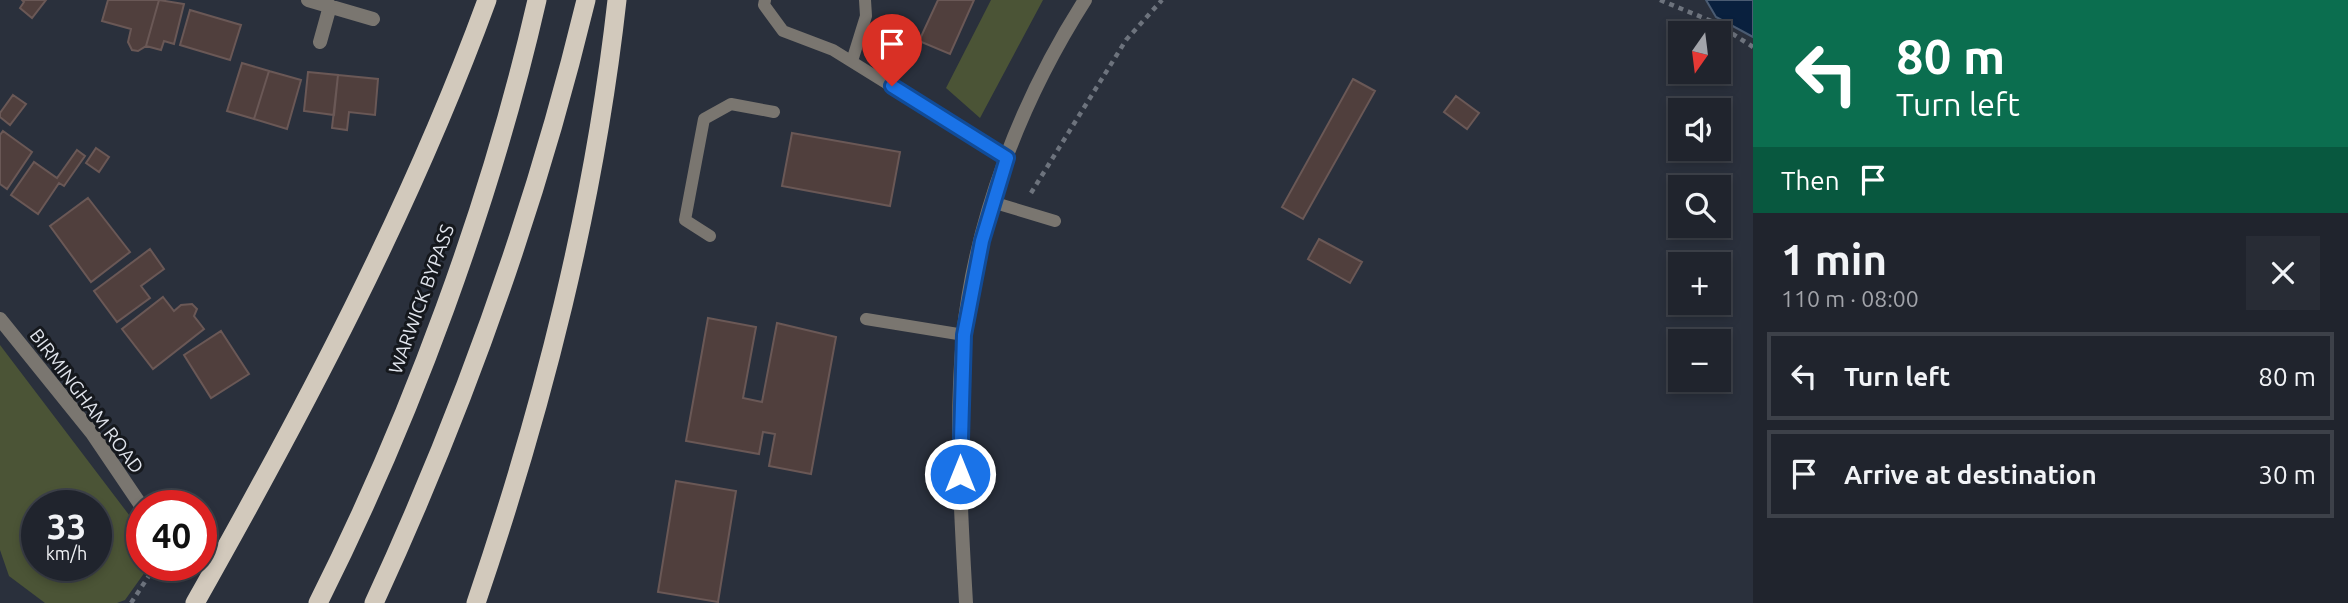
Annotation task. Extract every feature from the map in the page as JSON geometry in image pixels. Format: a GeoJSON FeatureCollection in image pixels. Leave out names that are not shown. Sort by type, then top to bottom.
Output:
{"type":"FeatureCollection","features":[{"type":"Feature","properties":{"kind":"highway"},"geometry":{"type":"LineString","coordinates":[[195,603],[239,525],[405,202],[487,0]]}},
{"type":"Feature","properties":{"kind":"highway","name":"WARWICK BYPASS"},"geometry":{"type":"LineString","coordinates":[[318,603],[371,489],[448,294],[496,146],[537,0]]}},
{"type":"Feature","properties":{"kind":"highway"},"geometry":{"type":"LineString","coordinates":[[374,603],[483,341],[516,243],[586,0]]}},
{"type":"Feature","properties":{"kind":"highway"},"geometry":{"type":"LineString","coordinates":[[476,603],[509,505],[560,328],[602,107],[617,0]]}},
{"type":"Feature","properties":{"kind":"street"},"geometry":{"type":"LineString","coordinates":[[308,0],[373,19]]}},
{"type":"Feature","properties":{"kind":"street"},"geometry":{"type":"LineString","coordinates":[[966,603],[960,498],[964,335],[992,202],[1007,158],[1043,74],[1085,0]]}},
{"type":"Feature","properties":{"kind":"street"},"geometry":{"type":"LineString","coordinates":[[320,42],[330,6]]}},
{"type":"Feature","properties":{"kind":"street","name":"BIRMINGHAM ROAD"},"geometry":{"type":"LineString","coordinates":[[0,319],[92,433],[131,490]]}},
{"type":"Feature","properties":{"kind":"lane"},"geometry":{"type":"LineString","coordinates":[[765,0],[764,5],[783,31],[833,50],[1007,158]]}},
{"type":"Feature","properties":{"kind":"lane"},"geometry":{"type":"LineString","coordinates":[[852,61],[866,16],[865,0]]}},
{"type":"Feature","properties":{"kind":"lane"},"geometry":{"type":"LineString","coordinates":[[710,236],[685,220],[704,119],[730,104],[774,112]]}},
{"type":"Feature","properties":{"kind":"lane"},"geometry":{"type":"LineString","coordinates":[[992,202],[1055,221]]}},
{"type":"Feature","properties":{"kind":"lane"},"geometry":{"type":"LineString","coordinates":[[866,319],[964,335]]}},
{"type":"Feature","properties":{"kind":"path"},"geometry":{"type":"LineString","coordinates":[[1019,210],[1126,40],[1161,0]]}},
{"type":"Feature","properties":{"kind":"path"},"geometry":{"type":"LineString","coordinates":[[1660,0],[1716,23],[1753,47]]}},
{"type":"Feature","properties":{"kind":"path"},"geometry":{"type":"LineString","coordinates":[[131,603],[145,581]]}},
{"type":"Feature","properties":{"kind":"green space"},"geometry":{"type":"Polygon","coordinates":[[[991,0],[1043,0],[980,118],[946,88],[991,0]]]}},
{"type":"Feature","properties":{"kind":"green space"},"geometry":{"type":"Polygon","coordinates":[[[0,345],[110,490],[21,490],[21,581],[112,581],[112,492],[126,511],[126,581],[139,581],[125,600],[117,603],[45,603],[9,576],[0,550],[0,345]]]}},
{"type":"Feature","properties":{"kind":"water"},"geometry":{"type":"Polygon","coordinates":[[[1706,0],[1753,0],[1753,37],[1731,25],[1731,21],[1716,17],[1706,0]]]}},
{"type":"Feature","properties":{"kind":"building"},"geometry":{"type":"Polygon","coordinates":[[[22,0],[46,0],[32,18],[20,8],[24,2],[22,0]]]}},
{"type":"Feature","properties":{"kind":"building"},"geometry":{"type":"Polygon","coordinates":[[[108,0],[159,0],[146,46],[138,51],[132,50],[128,42],[131,29],[102,21],[108,0]]]}},
{"type":"Feature","properties":{"kind":"building"},"geometry":{"type":"Polygon","coordinates":[[[159,0],[184,4],[174,44],[164,41],[161,50],[146,46],[159,0]]]}},
{"type":"Feature","properties":{"kind":"building"},"geometry":{"type":"Polygon","coordinates":[[[938,0],[974,0],[950,54],[919,41],[938,0]]]}},
{"type":"Feature","properties":{"kind":"building"},"geometry":{"type":"Polygon","coordinates":[[[190,10],[241,25],[230,60],[180,45],[190,10]]]}},
{"type":"Feature","properties":{"kind":"building"},"geometry":{"type":"Polygon","coordinates":[[[242,63],[269,71],[254,119],[227,111],[242,63]]]}},
{"type":"Feature","properties":{"kind":"building"},"geometry":{"type":"Polygon","coordinates":[[[269,71],[301,80],[287,129],[254,119],[269,71]]]}},
{"type":"Feature","properties":{"kind":"building"},"geometry":{"type":"Polygon","coordinates":[[[308,72],[338,75],[334,115],[304,111],[308,72]]]}},
{"type":"Feature","properties":{"kind":"building"},"geometry":{"type":"Polygon","coordinates":[[[338,75],[378,79],[375,115],[349,112],[347,130],[332,128],[338,75]]]}},
{"type":"Feature","properties":{"kind":"building"},"geometry":{"type":"Polygon","coordinates":[[[1353,79],[1375,91],[1303,219],[1282,207],[1353,79]]]}},
{"type":"Feature","properties":{"kind":"building"},"geometry":{"type":"Polygon","coordinates":[[[13,95],[26,104],[10,125],[0,117],[0,113],[13,95]]]}},
{"type":"Feature","properties":{"kind":"building"},"geometry":{"type":"Polygon","coordinates":[[[1456,96],[1479,113],[1467,129],[1444,112],[1456,96]]]}},
{"type":"Feature","properties":{"kind":"building"},"geometry":{"type":"Polygon","coordinates":[[[3,131],[32,152],[7,189],[0,184],[0,135],[3,131]]]}},
{"type":"Feature","properties":{"kind":"building"},"geometry":{"type":"Polygon","coordinates":[[[792,133],[900,152],[890,206],[782,186],[792,133]]]}},
{"type":"Feature","properties":{"kind":"building"},"geometry":{"type":"Polygon","coordinates":[[[96,148],[109,157],[99,172],[86,163],[96,148]]]}},
{"type":"Feature","properties":{"kind":"building"},"geometry":{"type":"Polygon","coordinates":[[[77,150],[85,156],[64,186],[59,183],[38,214],[11,195],[34,162],[57,178],[77,150]]]}},
{"type":"Feature","properties":{"kind":"building"},"geometry":{"type":"Polygon","coordinates":[[[88,198],[130,252],[91,282],[50,226],[88,198]]]}},
{"type":"Feature","properties":{"kind":"building"},"geometry":{"type":"Polygon","coordinates":[[[1319,239],[1362,262],[1350,283],[1308,259],[1319,239]]]}},
{"type":"Feature","properties":{"kind":"building"},"geometry":{"type":"Polygon","coordinates":[[[150,249],[164,269],[141,286],[150,298],[117,322],[94,291],[150,249]]]}},
{"type":"Feature","properties":{"kind":"building"},"geometry":{"type":"Polygon","coordinates":[[[163,297],[174,311],[181,305],[192,304],[197,309],[194,316],[204,329],[153,369],[122,329],[163,297]]]}},
{"type":"Feature","properties":{"kind":"building"},"geometry":{"type":"Polygon","coordinates":[[[708,318],[756,327],[743,398],[762,402],[777,323],[836,337],[811,474],[769,466],[775,434],[763,432],[759,454],[686,441],[708,318]]]}},
{"type":"Feature","properties":{"kind":"building"},"geometry":{"type":"Polygon","coordinates":[[[221,331],[249,374],[211,398],[184,355],[221,331]]]}},
{"type":"Feature","properties":{"kind":"building"},"geometry":{"type":"Polygon","coordinates":[[[676,481],[736,491],[718,602],[658,592],[676,481]]]}},
{"type":"Feature","properties":{"kind":"route"},"geometry":{"type":"LineString","coordinates":[[892,86],[1007,158],[982,241],[964,335],[961,366],[960,474]]}}]}
